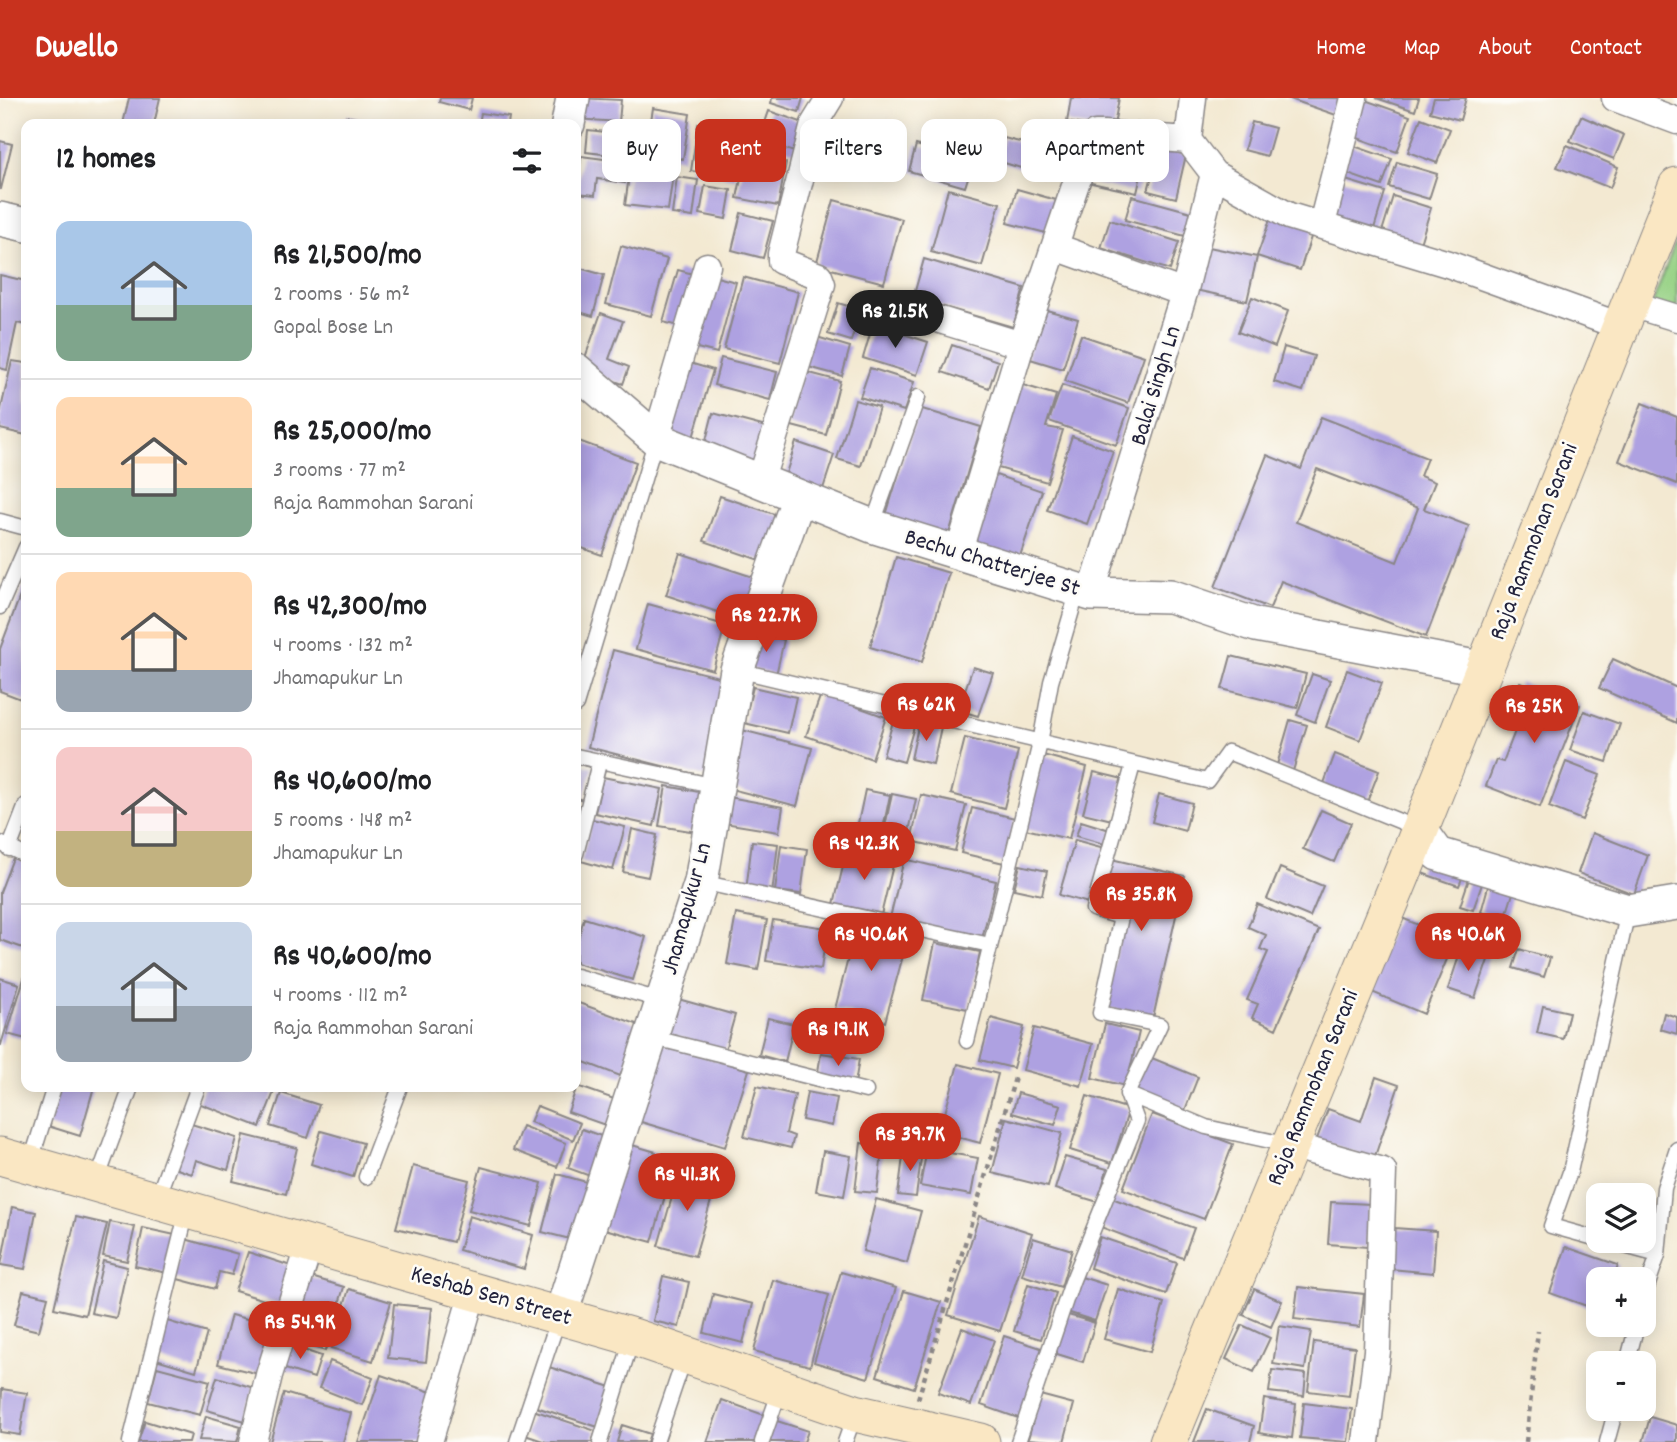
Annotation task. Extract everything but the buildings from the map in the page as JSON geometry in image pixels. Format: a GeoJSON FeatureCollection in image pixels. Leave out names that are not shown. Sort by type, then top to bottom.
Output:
{"type":"FeatureCollection","features":[{"type":"Feature","properties":{"kind":"main road","name":"Raja Rammohan Sarani"},"geometry":{"type":"LineString","coordinates":[[1168,1442],[1485,669],[1677,186]]}},
{"type":"Feature","properties":{"kind":"main road","name":"Keshab Sen Street"},"geometry":{"type":"LineString","coordinates":[[15,1161],[54,1169],[95,1185],[633,1337],[781,1387],[850,1428],[932,1433],[981,1442]]}},
{"type":"Feature","properties":{"kind":"street"},"geometry":{"type":"LineString","coordinates":[[569,119],[573,98]]}},
{"type":"Feature","properties":{"kind":"street"},"geometry":{"type":"LineString","coordinates":[[761,479],[822,284],[819,276],[781,261],[781,254],[814,124],[830,98]]}},
{"type":"Feature","properties":{"kind":"street"},"geometry":{"type":"LineString","coordinates":[[1193,98],[1188,140],[1214,174],[1289,216],[1624,314],[1677,318]]}},
{"type":"Feature","properties":{"kind":"street"},"geometry":{"type":"LineString","coordinates":[[1322,224],[1354,98]]}},
{"type":"Feature","properties":{"kind":"street"},"geometry":{"type":"LineString","coordinates":[[1615,98],[1677,121]]}},
{"type":"Feature","properties":{"kind":"street"},"geometry":{"type":"LineString","coordinates":[[958,554],[1021,345],[1090,142],[1095,134],[1188,140]]}},
{"type":"Feature","properties":{"kind":"street","name":"Balai Singh Ln"},"geometry":{"type":"LineString","coordinates":[[1084,592],[1184,293],[1214,174]]}},
{"type":"Feature","properties":{"kind":"street"},"geometry":{"type":"LineString","coordinates":[[0,219],[21,224]]}},
{"type":"Feature","properties":{"kind":"street"},"geometry":{"type":"LineString","coordinates":[[1056,247],[1184,293]]}},
{"type":"Feature","properties":{"kind":"street"},"geometry":{"type":"LineString","coordinates":[[656,439],[707,266]]}},
{"type":"Feature","properties":{"kind":"street"},"geometry":{"type":"LineString","coordinates":[[898,307],[1021,345]]}},
{"type":"Feature","properties":{"kind":"street","name":"Bechu Chatterjee St"},"geometry":{"type":"LineString","coordinates":[[581,374],[656,439],[761,479],[872,526],[1084,592],[1170,596],[1256,625],[1485,669]]}},
{"type":"Feature","properties":{"kind":"street","name":"Jhamapukur Ln"},"geometry":{"type":"LineString","coordinates":[[559,1317],[701,882],[737,670],[799,497]]}},
{"type":"Feature","properties":{"kind":"street"},"geometry":{"type":"LineString","coordinates":[[1420,829],[1438,854],[1628,911],[1677,903]]}},
{"type":"Feature","properties":{"kind":"street"},"geometry":{"type":"LineString","coordinates":[[1290,1145],[1383,1171],[1377,1351],[1366,1442]]}},
{"type":"Feature","properties":{"kind":"street"},"geometry":{"type":"LineString","coordinates":[[253,1442],[269,1375],[310,1244]]}},
{"type":"Feature","properties":{"kind":"street"},"geometry":{"type":"LineString","coordinates":[[429,1442],[472,1292]]}},
{"type":"Feature","properties":{"kind":"lane"},"geometry":{"type":"LineString","coordinates":[[872,526],[918,397]]}},
{"type":"Feature","properties":{"kind":"lane"},"geometry":{"type":"LineString","coordinates":[[581,686],[656,439]]}},
{"type":"Feature","properties":{"kind":"lane"},"geometry":{"type":"LineString","coordinates":[[0,521],[21,527]]}},
{"type":"Feature","properties":{"kind":"lane"},"geometry":{"type":"LineString","coordinates":[[0,607],[21,559]]}},
{"type":"Feature","properties":{"kind":"lane"},"geometry":{"type":"LineString","coordinates":[[967,1041],[1040,743],[1051,682],[1084,592]]}},
{"type":"Feature","properties":{"kind":"lane"},"geometry":{"type":"LineString","coordinates":[[737,670],[1207,781],[1227,752],[1420,829]]}},
{"type":"Feature","properties":{"kind":"lane"},"geometry":{"type":"LineString","coordinates":[[581,758],[716,786]]}},
{"type":"Feature","properties":{"kind":"lane"},"geometry":{"type":"LineString","coordinates":[[581,833],[599,763]]}},
{"type":"Feature","properties":{"kind":"lane"},"geometry":{"type":"LineString","coordinates":[[1018,1442],[1072,1282],[1137,1121],[1127,1094],[1160,1025],[1100,1013],[1121,917],[1093,909],[1133,765]]}},
{"type":"Feature","properties":{"kind":"lane"},"geometry":{"type":"LineString","coordinates":[[21,815],[5,846],[21,854]]}},
{"type":"Feature","properties":{"kind":"lane"},"geometry":{"type":"LineString","coordinates":[[701,882],[990,945]]}},
{"type":"Feature","properties":{"kind":"lane"},"geometry":{"type":"LineString","coordinates":[[1586,1235],[1551,1226],[1570,1172],[1628,911]]}},
{"type":"Feature","properties":{"kind":"lane"},"geometry":{"type":"LineString","coordinates":[[581,977],[663,1001]]}},
{"type":"Feature","properties":{"kind":"lane"},"geometry":{"type":"LineString","coordinates":[[651,1037],[866,1091]]}},
{"type":"Feature","properties":{"kind":"lane"},"geometry":{"type":"LineString","coordinates":[[15,1161],[51,1092]]}},
{"type":"Feature","properties":{"kind":"lane"},"geometry":{"type":"LineString","coordinates":[[95,1185],[129,1092]]}},
{"type":"Feature","properties":{"kind":"lane"},"geometry":{"type":"LineString","coordinates":[[130,1442],[171,1207],[197,1092]]}},
{"type":"Feature","properties":{"kind":"lane"},"geometry":{"type":"LineString","coordinates":[[366,1177],[398,1092]]}},
{"type":"Feature","properties":{"kind":"lane"},"geometry":{"type":"LineString","coordinates":[[1127,1094],[1206,1127],[1290,1145]]}},
{"type":"Feature","properties":{"kind":"lane"},"geometry":{"type":"LineString","coordinates":[[1654,1267],[1658,1255],[1664,1188],[1677,1149]]}},
{"type":"Feature","properties":{"kind":"lane"},"geometry":{"type":"LineString","coordinates":[[1651,1253],[1658,1255]]}},
{"type":"Feature","properties":{"kind":"lane"},"geometry":{"type":"LineString","coordinates":[[517,1442],[559,1317]]}},
{"type":"Feature","properties":{"kind":"lane"},"geometry":{"type":"LineString","coordinates":[[600,1442],[633,1337]]}},
{"type":"Feature","properties":{"kind":"lane"},"geometry":{"type":"LineString","coordinates":[[656,1442],[686,1354]]}},
{"type":"Feature","properties":{"kind":"lane"},"geometry":{"type":"LineString","coordinates":[[762,1442],[781,1387]]}},
{"type":"Feature","properties":{"kind":"lane"},"geometry":{"type":"LineString","coordinates":[[1607,1442],[1613,1421]]}},
{"type":"Feature","properties":{"kind":"path"},"geometry":{"type":"LineString","coordinates":[[932,1433],[1015,1078]]}},
{"type":"Feature","properties":{"kind":"path"},"geometry":{"type":"LineString","coordinates":[[1526,1442],[1538,1331]]}},
{"type":"Feature","properties":{"kind":"green space"},"geometry":{"type":"Polygon","coordinates":[[[1677,237],[1677,329],[1646,320],[1677,237]]]}}]}
